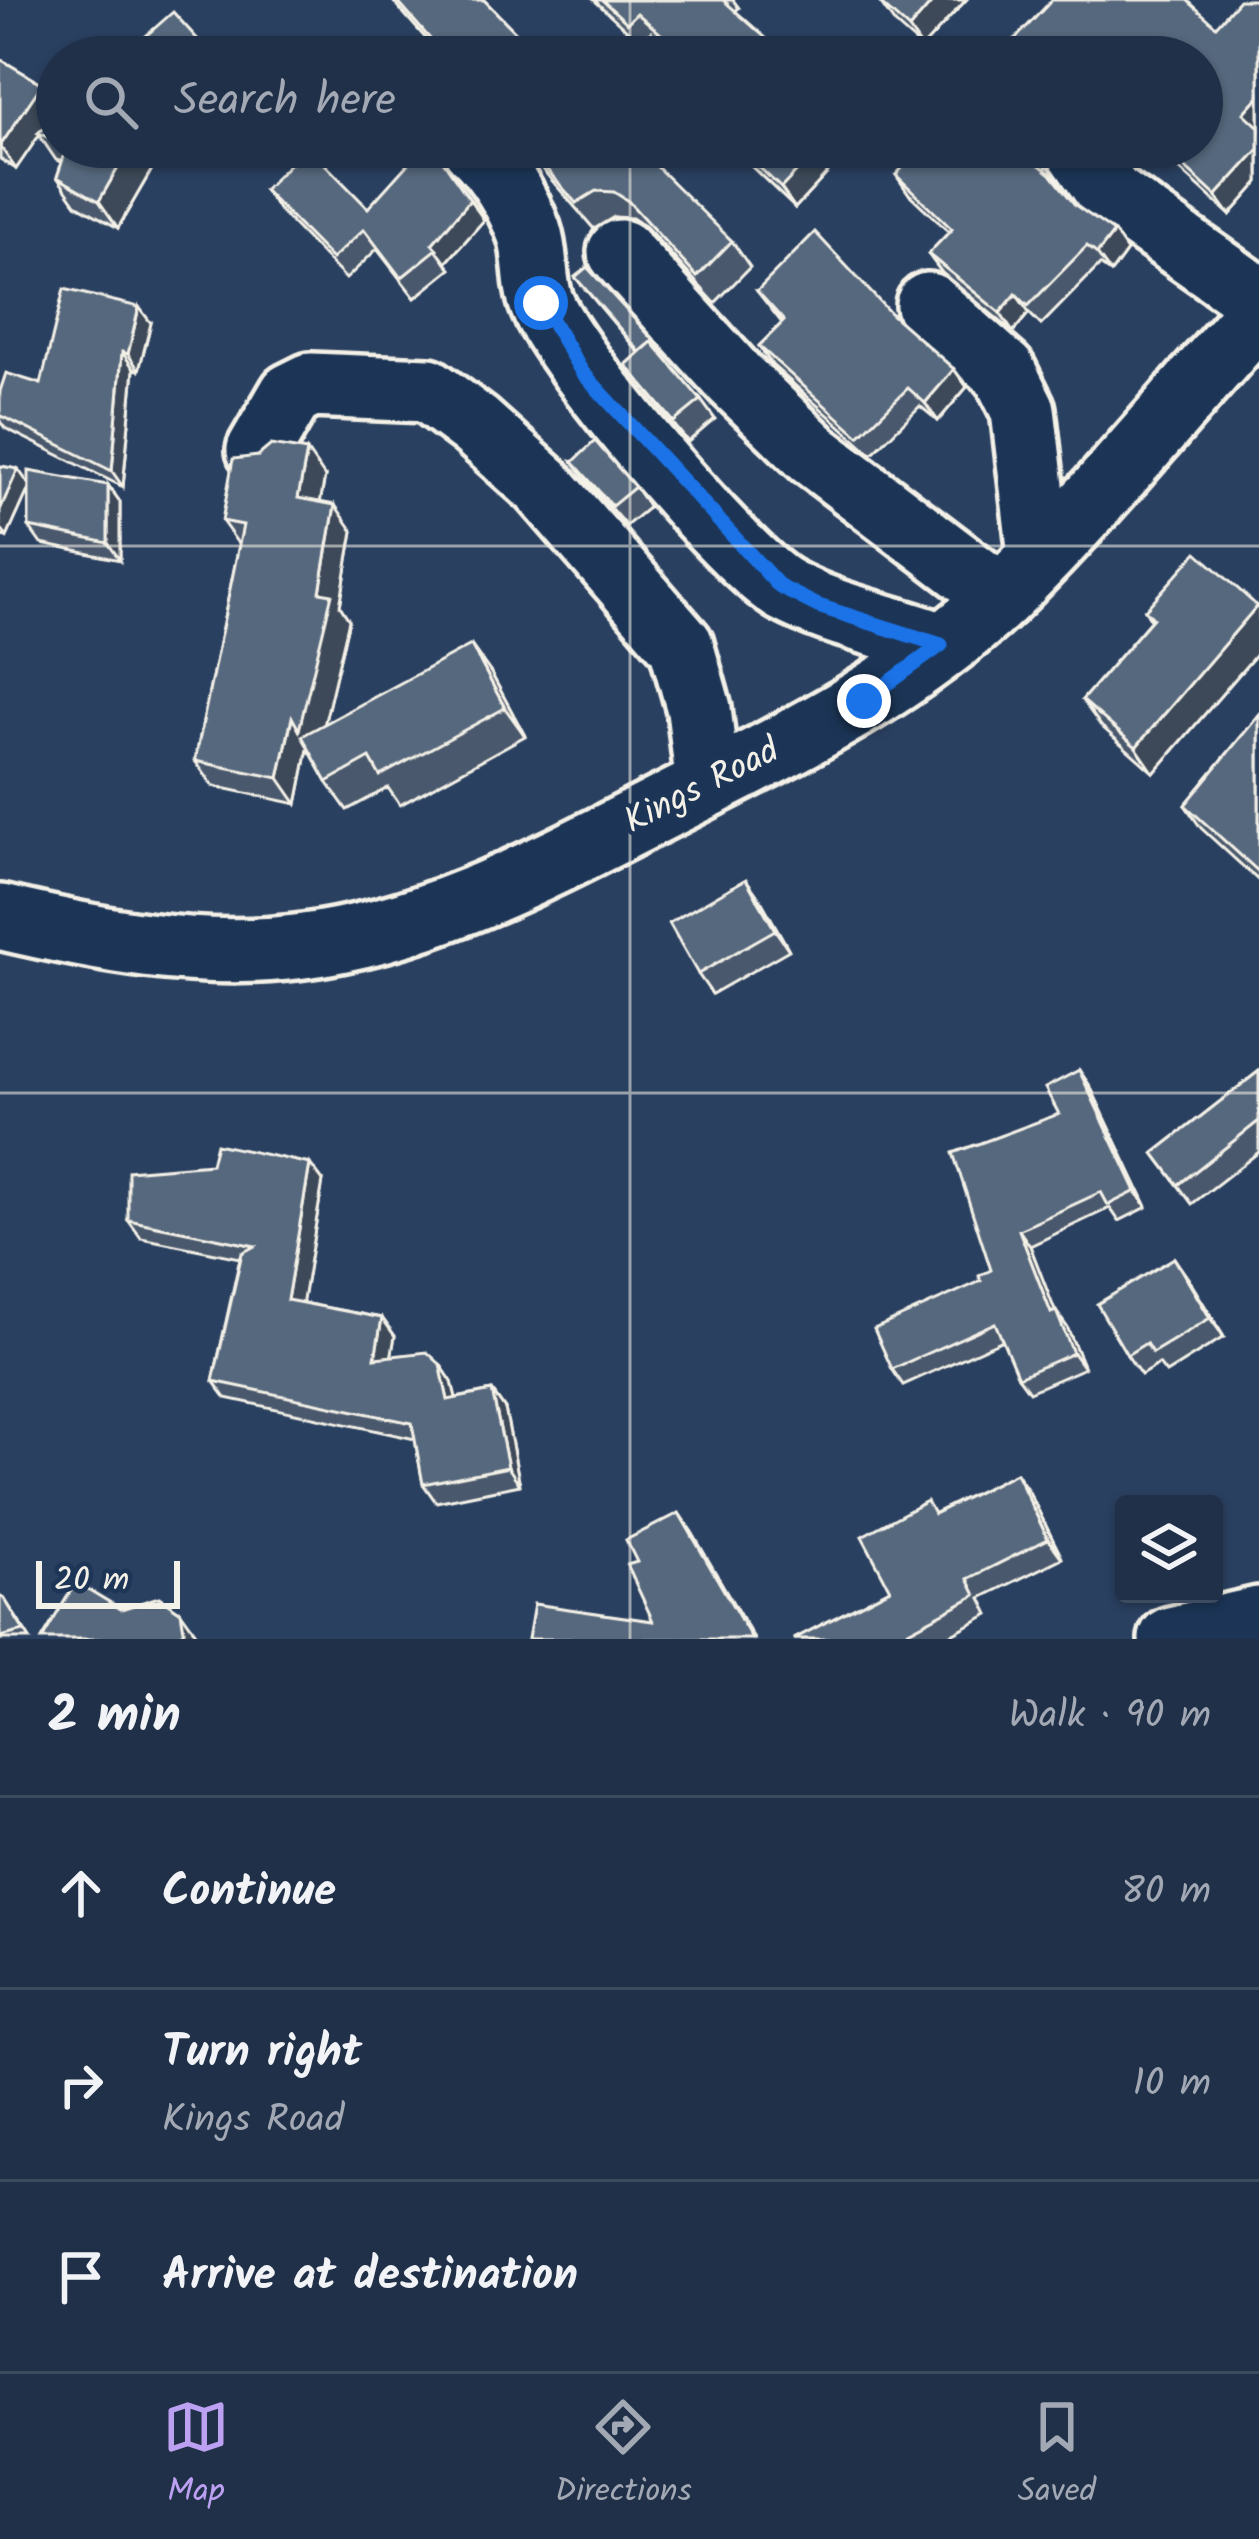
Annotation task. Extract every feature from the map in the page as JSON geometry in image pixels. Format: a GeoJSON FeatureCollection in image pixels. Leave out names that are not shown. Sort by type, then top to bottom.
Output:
{"type":"FeatureCollection","features":[{"type":"Feature","properties":{"kind":"street"},"geometry":{"type":"LineString","coordinates":[[496,168],[529,233],[541,303],[582,372],[732,540],[780,587],[818,606],[941,645]]}},
{"type":"Feature","properties":{"kind":"street"},"geometry":{"type":"LineString","coordinates":[[1091,168],[1110,195],[1259,300]]}},
{"type":"Feature","properties":{"kind":"street"},"geometry":{"type":"LineString","coordinates":[[620,251],[735,379],[814,455],[1020,576],[1023,410],[1004,372],[928,305]]}},
{"type":"Feature","properties":{"kind":"street","name":"Kings Road"},"geometry":{"type":"LineString","coordinates":[[0,917],[146,946],[296,947],[448,910],[708,785],[864,701],[941,645],[1020,576],[1259,314]]}},
{"type":"Feature","properties":{"kind":"street"},"geometry":{"type":"LineString","coordinates":[[259,450],[291,395],[311,385],[428,390],[475,424],[542,484],[681,645],[698,709],[708,785]]}},
{"type":"Feature","properties":{"kind":"street"},"geometry":{"type":"LineString","coordinates":[[1171,1639],[1259,1619]]}},
{"type":"Feature","properties":{"kind":"building"},"geometry":{"type":"Polygon","coordinates":[[[396,0],[484,0],[519,36],[428,36],[396,0]]]}},
{"type":"Feature","properties":{"kind":"building"},"geometry":{"type":"Polygon","coordinates":[[[602,0],[723,0],[763,36],[663,36],[637,13],[627,23],[602,0]]]}},
{"type":"Feature","properties":{"kind":"building"},"geometry":{"type":"Polygon","coordinates":[[[885,0],[934,0],[909,29],[881,4],[885,0]]]}},
{"type":"Feature","properties":{"kind":"building"},"geometry":{"type":"Polygon","coordinates":[[[1052,0],[1187,0],[1216,26],[1239,0],[1259,0],[1259,96],[1244,113],[1259,127],[1259,149],[1216,196],[1186,168],[1223,168],[1223,36],[1018,36],[1052,0]]]}},
{"type":"Feature","properties":{"kind":"building"},"geometry":{"type":"Polygon","coordinates":[[[173,12],[195,36],[146,36],[173,12]]]}},
{"type":"Feature","properties":{"kind":"building"},"geometry":{"type":"Polygon","coordinates":[[[0,59],[36,80],[36,93],[0,146],[0,59]]]}},
{"type":"Feature","properties":{"kind":"building"},"geometry":{"type":"Polygon","coordinates":[[[60,168],[118,168],[99,201],[57,177],[60,168]]]}},
{"type":"Feature","properties":{"kind":"building"},"geometry":{"type":"Polygon","coordinates":[[[285,168],[329,168],[368,208],[404,168],[448,168],[470,200],[432,244],[437,249],[401,278],[364,229],[332,259],[264,190],[285,168]]]}},
{"type":"Feature","properties":{"kind":"building"},"geometry":{"type":"Polygon","coordinates":[[[545,168],[658,168],[732,241],[697,277],[628,201],[614,192],[596,191],[576,203],[545,168]]]}},
{"type":"Feature","properties":{"kind":"building"},"geometry":{"type":"Polygon","coordinates":[[[760,168],[800,168],[781,188],[760,168]]]}},
{"type":"Feature","properties":{"kind":"building"},"geometry":{"type":"Polygon","coordinates":[[[902,168],[1043,168],[1075,205],[1114,232],[1097,254],[1087,246],[1028,306],[1016,294],[1000,313],[928,254],[952,229],[896,175],[902,168]]]}},
{"type":"Feature","properties":{"kind":"building"},"geometry":{"type":"Polygon","coordinates":[[[815,232],[891,314],[954,369],[925,403],[908,388],[859,436],[759,346],[784,321],[757,291],[815,232]]]}},
{"type":"Feature","properties":{"kind":"building"},"geometry":{"type":"Polygon","coordinates":[[[587,267],[657,344],[655,346],[652,342],[640,352],[575,277],[587,267]]]}},
{"type":"Feature","properties":{"kind":"building"},"geometry":{"type":"Polygon","coordinates":[[[64,289],[139,307],[128,354],[122,352],[112,471],[0,415],[6,373],[41,384],[64,289]]]}},
{"type":"Feature","properties":{"kind":"building"},"geometry":{"type":"Polygon","coordinates":[[[652,342],[701,400],[674,422],[626,365],[652,342]]]}},
{"type":"Feature","properties":{"kind":"building"},"geometry":{"type":"Polygon","coordinates":[[[595,441],[635,487],[612,506],[573,462],[595,441]]]}},
{"type":"Feature","properties":{"kind":"building"},"geometry":{"type":"Polygon","coordinates":[[[271,445],[307,451],[298,498],[335,505],[320,592],[332,594],[299,730],[292,717],[279,778],[195,761],[243,525],[222,521],[233,459],[258,456],[271,445]]]}},
{"type":"Feature","properties":{"kind":"building"},"geometry":{"type":"Polygon","coordinates":[[[0,466],[18,469],[0,510],[0,466]]]}},
{"type":"Feature","properties":{"kind":"building"},"geometry":{"type":"Polygon","coordinates":[[[29,471],[108,485],[108,543],[29,527],[29,471]]]}},
{"type":"Feature","properties":{"kind":"building"},"geometry":{"type":"Polygon","coordinates":[[[1197,552],[1257,606],[1136,747],[1082,700],[1153,618],[1145,610],[1197,552]]]}},
{"type":"Feature","properties":{"kind":"building"},"geometry":{"type":"Polygon","coordinates":[[[471,645],[505,708],[380,776],[370,758],[327,782],[302,736],[471,645]]]}},
{"type":"Feature","properties":{"kind":"building"},"geometry":{"type":"Polygon","coordinates":[[[1259,715],[1259,872],[1185,805],[1259,715]]]}},
{"type":"Feature","properties":{"kind":"building"},"geometry":{"type":"Polygon","coordinates":[[[746,879],[775,930],[698,974],[669,923],[746,879]]]}},
{"type":"Feature","properties":{"kind":"building"},"geometry":{"type":"Polygon","coordinates":[[[1079,1070],[1136,1191],[1108,1205],[1101,1192],[1019,1230],[1051,1313],[1056,1311],[1073,1353],[1018,1377],[995,1323],[892,1369],[874,1329],[981,1281],[979,1276],[991,1270],[953,1153],[1059,1114],[1045,1088],[1079,1070]]]}},
{"type":"Feature","properties":{"kind":"building"},"geometry":{"type":"Polygon","coordinates":[[[1259,1071],[1259,1121],[1178,1185],[1154,1153],[1259,1071]]]}},
{"type":"Feature","properties":{"kind":"building"},"geometry":{"type":"Polygon","coordinates":[[[216,1144],[310,1164],[287,1300],[382,1318],[375,1358],[427,1352],[440,1364],[448,1400],[492,1391],[508,1467],[423,1484],[412,1423],[213,1381],[242,1253],[255,1246],[128,1220],[128,1171],[211,1164],[216,1144]]]}},
{"type":"Feature","properties":{"kind":"building"},"geometry":{"type":"Polygon","coordinates":[[[1174,1258],[1210,1318],[1152,1353],[1146,1343],[1127,1355],[1097,1304],[1174,1258]]]}},
{"type":"Feature","properties":{"kind":"building"},"geometry":{"type":"Polygon","coordinates":[[[1016,1473],[1048,1539],[968,1579],[976,1595],[893,1639],[794,1639],[890,1589],[862,1536],[927,1501],[934,1514],[1016,1473]]]}},
{"type":"Feature","properties":{"kind":"building"},"geometry":{"type":"Polygon","coordinates":[[[679,1513],[752,1639],[528,1639],[534,1604],[653,1621],[627,1565],[637,1562],[626,1540],[679,1513]]]}},
{"type":"Feature","properties":{"kind":"building"},"geometry":{"type":"Polygon","coordinates":[[[76,1582],[121,1609],[159,1597],[181,1612],[184,1630],[179,1639],[42,1639],[76,1582]]]}},
{"type":"Feature","properties":{"kind":"building"},"geometry":{"type":"Polygon","coordinates":[[[0,1597],[4,1598],[24,1631],[0,1637],[0,1597]]]}},
{"type":"Feature","properties":{"kind":"route"},"geometry":{"type":"LineString","coordinates":[[541,303],[582,372],[780,587],[818,606],[876,620],[941,645],[864,701]]}}]}
